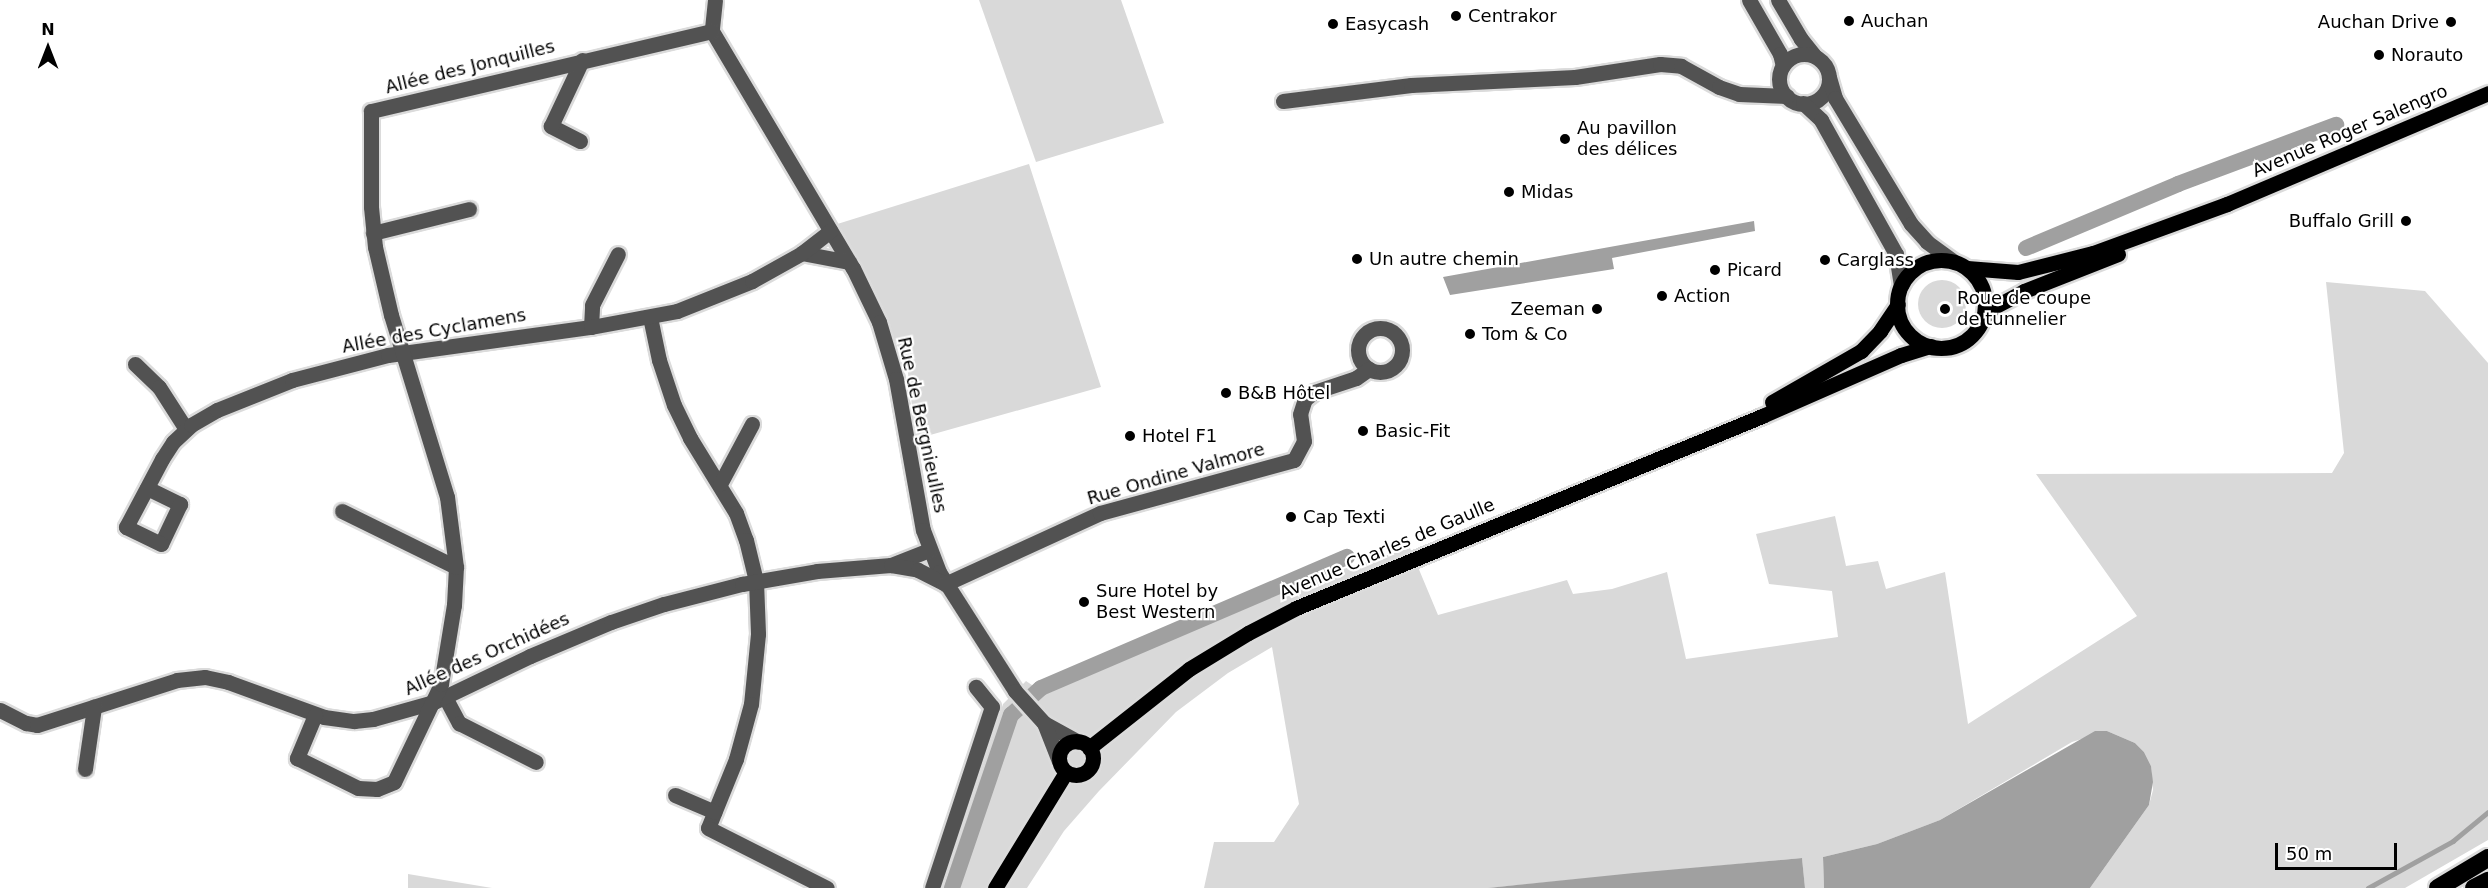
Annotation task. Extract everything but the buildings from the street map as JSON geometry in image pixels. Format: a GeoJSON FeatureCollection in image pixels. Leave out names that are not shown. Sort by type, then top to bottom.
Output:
{"type":"FeatureCollection","features":[{"type":"Feature","properties":{"kind":"highway"},"geometry":{"type":"LineString","coordinates":[[2438,888],[2488,858]]}},
{"type":"Feature","properties":{"kind":"highway"},"geometry":{"type":"LineString","coordinates":[[2474,888],[2488,881]]}},
{"type":"Feature","properties":{"kind":"main road","name":"Avenue Roger Salengro"},"geometry":{"type":"LineString","coordinates":[[1983,318],[1994,307],[2024,291],[2117,255],[2226,204],[2488,93]]}},
{"type":"Feature","properties":{"kind":"main road","name":"Avenue Roger Salengro"},"geometry":{"type":"LineString","coordinates":[[1961,265],[2018,272],[2036,268],[2093,253],[2226,204]]}},
{"type":"Feature","properties":{"kind":"main road"},"geometry":{"type":"LineString","coordinates":[[1943,260],[1961,265],[1980,282],[1984,293],[1983,318],[1976,331],[1964,341],[1945,347],[1931,346],[1909,333],[1902,323],[1898,304],[1901,286],[1910,273],[1923,264],[1943,260]]}},
{"type":"Feature","properties":{"kind":"main road","name":"Avenue Charles de Gaulle"},"geometry":{"type":"LineString","coordinates":[[1725,429],[1861,351],[1880,332],[1898,304]]}},
{"type":"Feature","properties":{"kind":"main road","name":"Avenue Charles de Gaulle"},"geometry":{"type":"LineString","coordinates":[[995,888],[1063,766],[1063,748],[1084,745],[1189,669],[1279,616],[1910,351],[1931,346]]}},
{"type":"Feature","properties":{"kind":"main road"},"geometry":{"type":"LineString","coordinates":[[1063,766],[1080,775],[1089,769],[1093,759],[1084,745]]}},
{"type":"Feature","properties":{"kind":"street"},"geometry":{"type":"LineString","coordinates":[[712,31],[715,0]]}},
{"type":"Feature","properties":{"kind":"street"},"geometry":{"type":"LineString","coordinates":[[1749,0],[1780,54],[1780,83],[1787,96]]}},
{"type":"Feature","properties":{"kind":"street"},"geometry":{"type":"LineString","coordinates":[[1778,0],[1801,39],[1824,65],[1840,107],[1911,224],[1927,242],[1961,265]]}},
{"type":"Feature","properties":{"kind":"street","name":"Allée des Jonquilles"},"geometry":{"type":"LineString","coordinates":[[315,715],[297,758],[349,786],[377,789],[394,782],[439,700],[450,636],[456,567],[452,523],[444,483],[383,288],[373,233],[371,111],[712,31]]}},
{"type":"Feature","properties":{"kind":"street","name":"Rue de Bergnieulles"},"geometry":{"type":"LineString","coordinates":[[712,31],[849,262],[873,308],[891,358],[921,520],[929,550],[945,584],[1015,691],[1039,718],[1063,766]]}},
{"type":"Feature","properties":{"kind":"street"},"geometry":{"type":"LineString","coordinates":[[1728,91],[1762,86],[1797,55],[1815,56]]}},
{"type":"Feature","properties":{"kind":"street"},"geometry":{"type":"LineString","coordinates":[[580,141],[550,126],[582,60]]}},
{"type":"Feature","properties":{"kind":"street"},"geometry":{"type":"LineString","coordinates":[[1283,101],[1411,85],[1575,77],[1660,64],[1681,66],[1728,91],[1746,95],[1787,96],[1803,103],[1821,120],[1896,254],[1901,286]]}},
{"type":"Feature","properties":{"kind":"street"},"geometry":{"type":"LineString","coordinates":[[1803,103],[1815,101],[1822,96],[1828,86],[1829,77]]}},
{"type":"Feature","properties":{"kind":"street"},"geometry":{"type":"LineString","coordinates":[[373,233],[469,210]]}},
{"type":"Feature","properties":{"kind":"street","name":"Allée des Cyclamens"},"geometry":{"type":"LineString","coordinates":[[147,488],[180,504],[161,544],[126,527],[147,488],[168,450],[186,429],[207,415],[277,386],[331,369],[402,353],[591,327],[650,317],[690,307],[729,292],[802,253],[830,231]]}},
{"type":"Feature","properties":{"kind":"street"},"geometry":{"type":"LineString","coordinates":[[802,253],[849,262]]}},
{"type":"Feature","properties":{"kind":"street"},"geometry":{"type":"LineString","coordinates":[[591,327],[592,305],[618,254]]}},
{"type":"Feature","properties":{"kind":"street"},"geometry":{"type":"LineString","coordinates":[[650,317],[662,371],[674,405],[696,448],[720,484],[742,526],[756,581],[758,634],[751,704],[741,744],[708,828],[827,888]]}},
{"type":"Feature","properties":{"kind":"street"},"geometry":{"type":"LineString","coordinates":[[135,364],[159,387],[186,429]]}},
{"type":"Feature","properties":{"kind":"street","name":"Rue Ondine Valmore"},"geometry":{"type":"LineString","coordinates":[[945,584],[1100,513],[1294,460],[1304,441],[1300,414],[1305,399],[1314,392],[1356,378],[1369,369]]}},
{"type":"Feature","properties":{"kind":"street"},"geometry":{"type":"LineString","coordinates":[[720,484],[752,424]]}},
{"type":"Feature","properties":{"kind":"street"},"geometry":{"type":"LineString","coordinates":[[342,511],[456,567]]}},
{"type":"Feature","properties":{"kind":"street","name":"Allée des Orchidées"},"geometry":{"type":"LineString","coordinates":[[891,565],[929,550]]}},
{"type":"Feature","properties":{"kind":"street","name":"Allée des Orchidées"},"geometry":{"type":"LineString","coordinates":[[0,711],[26,723],[38,725],[177,680],[205,677],[228,682],[315,715],[363,721],[396,715],[439,700],[530,656],[603,625],[664,604],[756,581],[817,571],[891,565],[918,570],[945,584]]}},
{"type":"Feature","properties":{"kind":"street"},"geometry":{"type":"LineString","coordinates":[[932,888],[992,707],[976,687]]}},
{"type":"Feature","properties":{"kind":"street"},"geometry":{"type":"LineString","coordinates":[[439,700],[459,723],[536,762]]}},
{"type":"Feature","properties":{"kind":"street"},"geometry":{"type":"LineString","coordinates":[[85,769],[94,707]]}},
{"type":"Feature","properties":{"kind":"street","name":"Rue de Bergnieulles"},"geometry":{"type":"LineString","coordinates":[[1039,718],[1084,745]]}},
{"type":"Feature","properties":{"kind":"street"},"geometry":{"type":"LineString","coordinates":[[675,795],[714,812]]}},
{"type":"Feature","properties":{"kind":"shaded area"},"geometry":{"type":"Polygon","coordinates":[[[979,0],[1121,0],[1164,123],[1036,162],[979,0]]]}},
{"type":"Feature","properties":{"kind":"shaded area"},"geometry":{"type":"Polygon","coordinates":[[[1029,164],[1101,387],[916,439],[907,365],[861,273],[831,226],[1029,164]]]}},
{"type":"Feature","properties":{"kind":"shaded area"},"geometry":{"type":"Polygon","coordinates":[[[1754,221],[1755,231],[1612,258],[1614,269],[1450,295],[1443,277],[1754,221]]]}},
{"type":"Feature","properties":{"kind":"shaded area"},"geometry":{"type":"Polygon","coordinates":[[[1937,280],[1947,280],[1959,287],[1966,299],[1966,309],[1959,321],[1947,328],[1937,328],[1922,317],[1918,309],[1918,299],[1929,284],[1937,280]]]}},
{"type":"Feature","properties":{"kind":"shaded area"},"geometry":{"type":"Polygon","coordinates":[[[2326,282],[2425,291],[2488,363],[2488,840],[2405,888],[2090,888],[2149,805],[2153,790],[2151,766],[2144,752],[2135,743],[2107,731],[2072,742],[1940,820],[1877,844],[1823,857],[1824,888],[1805,888],[1802,858],[1488,888],[1204,888],[1214,842],[1274,842],[1299,804],[1272,647],[1228,673],[1176,712],[1099,791],[1064,831],[1027,888],[942,888],[1003,704],[1026,681],[1044,693],[1315,578],[1410,548],[1438,615],[1567,580],[1573,594],[1612,589],[1667,572],[1686,659],[1838,637],[1832,591],[1769,584],[1756,534],[1835,516],[1846,566],[1878,561],[1886,589],[1945,572],[1968,724],[2137,616],[2036,474],[2332,473],[2344,453],[2326,282]]]}},
{"type":"Feature","properties":{"kind":"shaded area"},"geometry":{"type":"Polygon","coordinates":[[[2095,731],[2107,731],[2135,743],[2144,752],[2151,766],[2153,782],[2149,805],[2090,888],[1824,888],[1823,857],[1877,844],[1940,820],[2095,731]]]}},
{"type":"Feature","properties":{"kind":"shaded area"},"geometry":{"type":"Polygon","coordinates":[[[1802,858],[1805,888],[1488,888],[1634,873],[1802,858]]]}},
{"type":"Feature","properties":{"kind":"shaded area"},"geometry":{"type":"Polygon","coordinates":[[[408,874],[492,888],[408,888],[408,874]]]}},
{"type":"Feature","properties":{"kind":"waterway"},"geometry":{"type":"LineString","coordinates":[[2026,248],[2178,184],[2336,125]]}},
{"type":"Feature","properties":{"kind":"waterway"},"geometry":{"type":"LineString","coordinates":[[952,888],[1011,715],[1041,688],[1347,557]]}},
{"type":"Feature","properties":{"kind":"waterway"},"geometry":{"type":"LineString","coordinates":[[2368,888],[2453,841],[2488,812]]}},
{"type":"Feature","properties":{"kind":"place","name":"Centrakor"},"geometry":{"type":"Point","coordinates":[1456,16]}},
{"type":"Feature","properties":{"kind":"place","name":"Auchan"},"geometry":{"type":"Point","coordinates":[1849,21]}},
{"type":"Feature","properties":{"kind":"place","name":"Auchan Drive"},"geometry":{"type":"Point","coordinates":[2451,22]}},
{"type":"Feature","properties":{"kind":"place","name":"Easycash"},"geometry":{"type":"Point","coordinates":[1333,24]}},
{"type":"Feature","properties":{"kind":"place","name":"Norauto"},"geometry":{"type":"Point","coordinates":[2379,55]}},
{"type":"Feature","properties":{"kind":"place","name":"Au pavillon des délices"},"geometry":{"type":"Point","coordinates":[1565,139]}},
{"type":"Feature","properties":{"kind":"place","name":"Midas"},"geometry":{"type":"Point","coordinates":[1509,192]}},
{"type":"Feature","properties":{"kind":"place","name":"Buffalo Grill"},"geometry":{"type":"Point","coordinates":[2406,221]}},
{"type":"Feature","properties":{"kind":"place","name":"Un autre chemin"},"geometry":{"type":"Point","coordinates":[1357,259]}},
{"type":"Feature","properties":{"kind":"place","name":"Carglass"},"geometry":{"type":"Point","coordinates":[1825,260]}},
{"type":"Feature","properties":{"kind":"place","name":"Picard"},"geometry":{"type":"Point","coordinates":[1715,270]}},
{"type":"Feature","properties":{"kind":"place","name":"Action"},"geometry":{"type":"Point","coordinates":[1662,296]}},
{"type":"Feature","properties":{"kind":"place","name":"Zeeman"},"geometry":{"type":"Point","coordinates":[1597,309]}},
{"type":"Feature","properties":{"kind":"place","name":"Roue de coupe de tunnelier"},"geometry":{"type":"Point","coordinates":[1945,309]}},
{"type":"Feature","properties":{"kind":"place","name":"Tom & Co"},"geometry":{"type":"Point","coordinates":[1470,334]}},
{"type":"Feature","properties":{"kind":"place","name":"B&B Hôtel"},"geometry":{"type":"Point","coordinates":[1226,393]}},
{"type":"Feature","properties":{"kind":"place","name":"Basic-Fit"},"geometry":{"type":"Point","coordinates":[1363,431]}},
{"type":"Feature","properties":{"kind":"place","name":"Hotel F1"},"geometry":{"type":"Point","coordinates":[1130,436]}},
{"type":"Feature","properties":{"kind":"place","name":"Cap Texti"},"geometry":{"type":"Point","coordinates":[1291,517]}},
{"type":"Feature","properties":{"kind":"place","name":"Sure Hotel by Best Western"},"geometry":{"type":"Point","coordinates":[1084,602]}}]}
